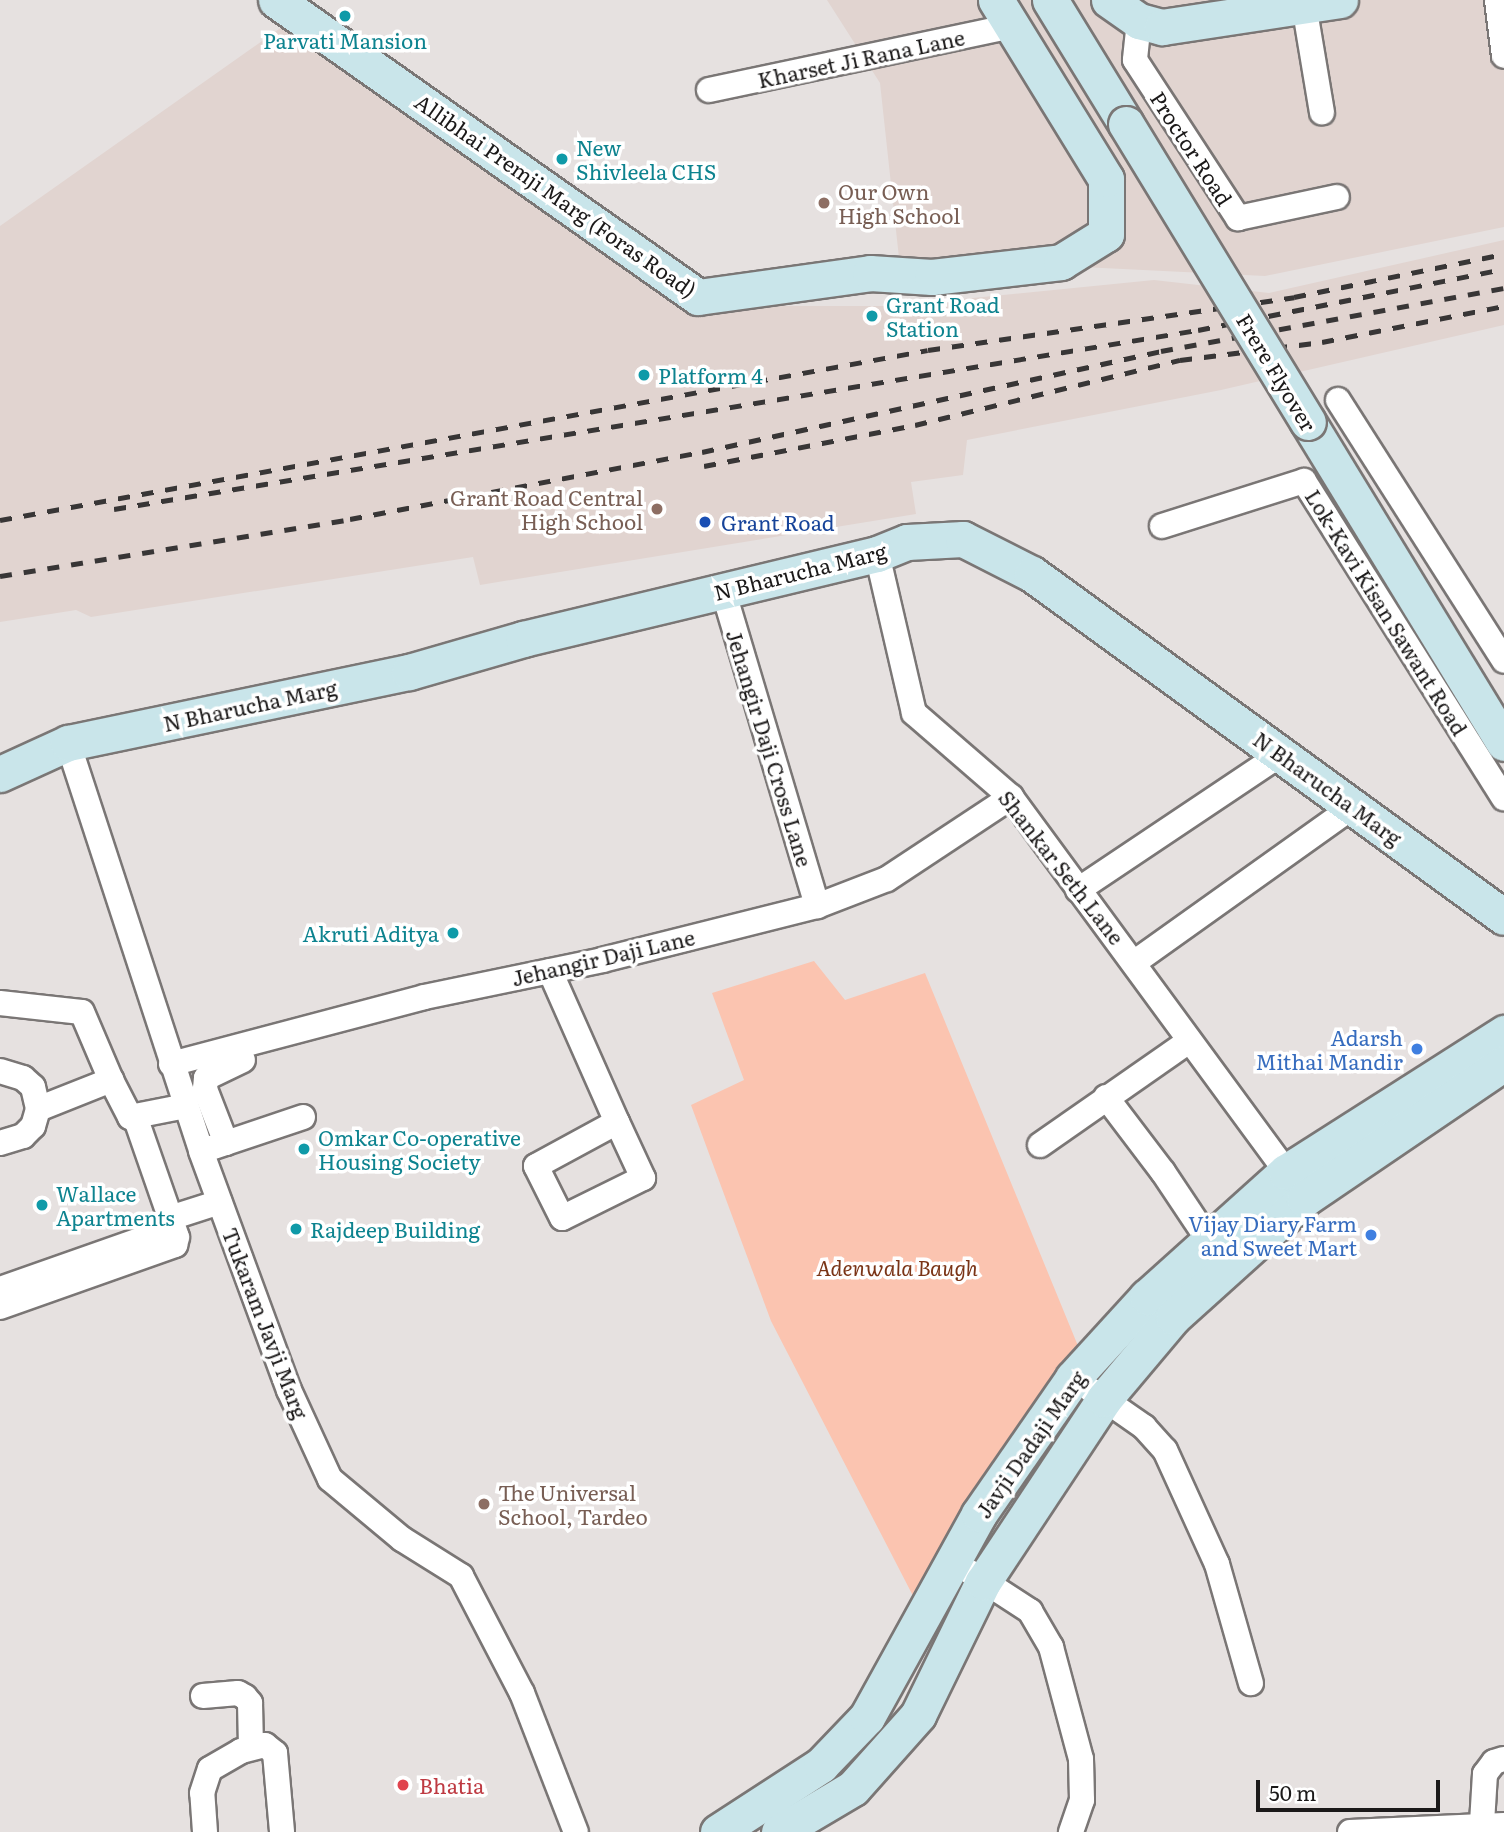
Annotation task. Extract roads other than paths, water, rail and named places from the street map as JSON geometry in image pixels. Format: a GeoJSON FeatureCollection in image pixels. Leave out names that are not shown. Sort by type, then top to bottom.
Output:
{"type":"FeatureCollection","features":[{"type":"Feature","properties":{"kind":"street","name":"Allibhai Premji Marg (Foras Road)"},"geometry":{"type":"LineString","coordinates":[[276,0],[698,297],[870,273],[932,277],[1061,262],[1106,234],[1106,179],[1004,13]]}},
{"type":"Feature","properties":{"kind":"street","name":"Frere Flyover"},"geometry":{"type":"LineString","coordinates":[[1050,0],[1504,743]]}},
{"type":"Feature","properties":{"kind":"street"},"geometry":{"type":"LineString","coordinates":[[1110,0],[1139,21],[1162,27],[1340,0]]}},
{"type":"Feature","properties":{"kind":"street"},"geometry":{"type":"LineString","coordinates":[[1497,0],[1504,56]]}},
{"type":"Feature","properties":{"kind":"street"},"geometry":{"type":"LineString","coordinates":[[1304,5],[1322,113]]}},
{"type":"Feature","properties":{"kind":"street","name":"Kharset Ji Rana Lane"},"geometry":{"type":"LineString","coordinates":[[709,90],[1004,13]]}},
{"type":"Feature","properties":{"kind":"street","name":"Proctor Road"},"geometry":{"type":"LineString","coordinates":[[1139,21],[1135,60],[1238,218],[1337,197]]}},
{"type":"Feature","properties":{"kind":"street"},"geometry":{"type":"LineString","coordinates":[[1338,400],[1504,661]]}},
{"type":"Feature","properties":{"kind":"street","name":"Lok-Kavi Kisan Sawant Road"},"geometry":{"type":"LineString","coordinates":[[1162,526],[1304,481],[1504,798]]}},
{"type":"Feature","properties":{"kind":"street","name":"N Bharucha Marg"},"geometry":{"type":"LineString","coordinates":[[0,774],[68,743],[410,673],[523,639],[877,554],[907,542],[963,539],[1032,575],[1504,917]]}},
{"type":"Feature","properties":{"kind":"street","name":"Shankar Seth Lane"},"geometry":{"type":"LineString","coordinates":[[877,554],[914,713],[1011,797],[1078,890],[1135,962],[1189,1041],[1286,1171]]}},
{"type":"Feature","properties":{"kind":"street","name":"Jehangir Daji Cross Lane"},"geometry":{"type":"LineString","coordinates":[[723,590],[817,906]]}},
{"type":"Feature","properties":{"kind":"street","name":"Tukaram Javji Marg"},"geometry":{"type":"LineString","coordinates":[[68,743],[201,1151],[289,1390],[330,1479],[402,1539],[461,1576],[522,1693],[576,1832]]}},
{"type":"Feature","properties":{"kind":"street"},"geometry":{"type":"LineString","coordinates":[[1078,890],[1282,754]]}},
{"type":"Feature","properties":{"kind":"street","name":"Jehangir Daji Lane"},"geometry":{"type":"LineString","coordinates":[[171,1064],[424,997],[550,971],[817,906],[887,879],[1011,797]]}},
{"type":"Feature","properties":{"kind":"street"},"geometry":{"type":"LineString","coordinates":[[1135,962],[1352,807]]}},
{"type":"Feature","properties":{"kind":"street"},"geometry":{"type":"LineString","coordinates":[[550,971],[617,1122]]}},
{"type":"Feature","properties":{"kind":"street"},"geometry":{"type":"LineString","coordinates":[[0,1003],[77,1009],[86,1019],[124,1112],[136,1119],[177,1242],[170,1249],[0,1307]]}},
{"type":"Feature","properties":{"kind":"street","name":"Javji Dadaji Marg"},"geometry":{"type":"LineString","coordinates":[[718,1832],[821,1765],[867,1717],[952,1558],[1073,1378],[1132,1341],[1216,1252],[1286,1171],[1504,1033]]}},
{"type":"Feature","properties":{"kind":"street"},"geometry":{"type":"LineString","coordinates":[[226,1143],[205,1089],[206,1078],[214,1070],[264,1052],[265,1039]]}},
{"type":"Feature","properties":{"kind":"street"},"geometry":{"type":"LineString","coordinates":[[1040,1145],[1189,1041]]}},
{"type":"Feature","properties":{"kind":"street","name":"Javji Dadaji Marg"},"geometry":{"type":"LineString","coordinates":[[1216,1252],[1304,1199],[1504,1063]]}},
{"type":"Feature","properties":{"kind":"street"},"geometry":{"type":"LineString","coordinates":[[171,1064],[206,1078]]}},
{"type":"Feature","properties":{"kind":"street"},"geometry":{"type":"LineString","coordinates":[[0,1071],[23,1078],[33,1087],[38,1109],[33,1126],[23,1136],[0,1143]]}},
{"type":"Feature","properties":{"kind":"street"},"geometry":{"type":"LineString","coordinates":[[38,1109],[111,1080]]}},
{"type":"Feature","properties":{"kind":"street"},"geometry":{"type":"LineString","coordinates":[[1106,1097],[1163,1172],[1216,1252]]}},
{"type":"Feature","properties":{"kind":"street"},"geometry":{"type":"LineString","coordinates":[[136,1119],[186,1106]]}},
{"type":"Feature","properties":{"kind":"street"},"geometry":{"type":"LineString","coordinates":[[201,1151],[303,1116]]}},
{"type":"Feature","properties":{"kind":"street"},"geometry":{"type":"LineString","coordinates":[[0,1289],[220,1202]]}},
{"type":"Feature","properties":{"kind":"street","name":"Javji Dadaji Marg"},"geometry":{"type":"LineString","coordinates":[[789,1830],[853,1788],[918,1715],[983,1582],[1104,1399],[1132,1341]]}},
{"type":"Feature","properties":{"kind":"street"},"geometry":{"type":"LineString","coordinates":[[1073,1378],[1144,1427],[1165,1450],[1187,1491],[1235,1617],[1251,1683]]}},
{"type":"Feature","properties":{"kind":"street"},"geometry":{"type":"LineString","coordinates":[[952,1558],[983,1582],[1030,1611],[1051,1647],[1081,1759],[1082,1800],[1071,1832]]}},
{"type":"Feature","properties":{"kind":"street"},"geometry":{"type":"LineString","coordinates":[[203,1696],[238,1693],[245,1697],[250,1703],[251,1747]]}},
{"type":"Feature","properties":{"kind":"street"},"geometry":{"type":"LineString","coordinates":[[205,1832],[202,1793],[210,1769],[251,1747],[265,1745],[275,1754],[282,1832]]}},
{"type":"Feature","properties":{"kind":"street"},"geometry":{"type":"LineString","coordinates":[[1350,1832],[1493,1824],[1485,1774],[1494,1762],[1504,1759]]}},
{"type":"Feature","properties":{"kind":"railway"},"geometry":{"type":"LineString","coordinates":[[0,520],[928,350],[1294,297],[1504,254]]}},
{"type":"Feature","properties":{"kind":"railway"},"geometry":{"type":"LineString","coordinates":[[114,509],[1198,330],[1504,269]]}},
{"type":"Feature","properties":{"kind":"railway"},"geometry":{"type":"LineString","coordinates":[[0,576],[350,519],[702,452],[1161,351],[1504,288]]}},
{"type":"Feature","properties":{"kind":"railway"},"geometry":{"type":"LineString","coordinates":[[704,466],[915,425],[1180,360],[1322,342],[1504,306]]}},
{"type":"Feature","properties":{"kind":"place","name":"Parvati Mansion"},"geometry":{"type":"Point","coordinates":[345,16]}},
{"type":"Feature","properties":{"kind":"place","name":"New Shivleela CHS"},"geometry":{"type":"Point","coordinates":[562,159]}},
{"type":"Feature","properties":{"kind":"place","name":"Our Own High School"},"geometry":{"type":"Point","coordinates":[824,203]}},
{"type":"Feature","properties":{"kind":"place","name":"Grant Road Station"},"geometry":{"type":"Point","coordinates":[872,316]}},
{"type":"Feature","properties":{"kind":"place","name":"Platform 4"},"geometry":{"type":"Point","coordinates":[644,375]}},
{"type":"Feature","properties":{"kind":"place","name":"Grant Road Central High School"},"geometry":{"type":"Point","coordinates":[657,509]}},
{"type":"Feature","properties":{"kind":"place","name":"Grant Road"},"geometry":{"type":"Point","coordinates":[705,522]}},
{"type":"Feature","properties":{"kind":"place","name":"Akruti Aditya"},"geometry":{"type":"Point","coordinates":[453,933]}},
{"type":"Feature","properties":{"kind":"place","name":"Adarsh Mithai Mandir"},"geometry":{"type":"Point","coordinates":[1417,1049]}},
{"type":"Feature","properties":{"kind":"place","name":"Omkar Co-operative Housing Society"},"geometry":{"type":"Point","coordinates":[304,1149]}},
{"type":"Feature","properties":{"kind":"place","name":"Wallace Apartments"},"geometry":{"type":"Point","coordinates":[42,1205]}},
{"type":"Feature","properties":{"kind":"place","name":"Rajdeep Building"},"geometry":{"type":"Point","coordinates":[296,1229]}},
{"type":"Feature","properties":{"kind":"place","name":"Vijay Diary Farm and Sweet Mart"},"geometry":{"type":"Point","coordinates":[1371,1235]}},
{"type":"Feature","properties":{"kind":"place","name":"The Universal School, Tardeo"},"geometry":{"type":"Point","coordinates":[484,1504]}},
{"type":"Feature","properties":{"kind":"place","name":"Bhatia"},"geometry":{"type":"Point","coordinates":[403,1785]}},
{"type":"Feature","properties":{"kind":"park label","name":"Adenwala Baugh"},"geometry":{"type":"Point","coordinates":[897,1267]}}]}
